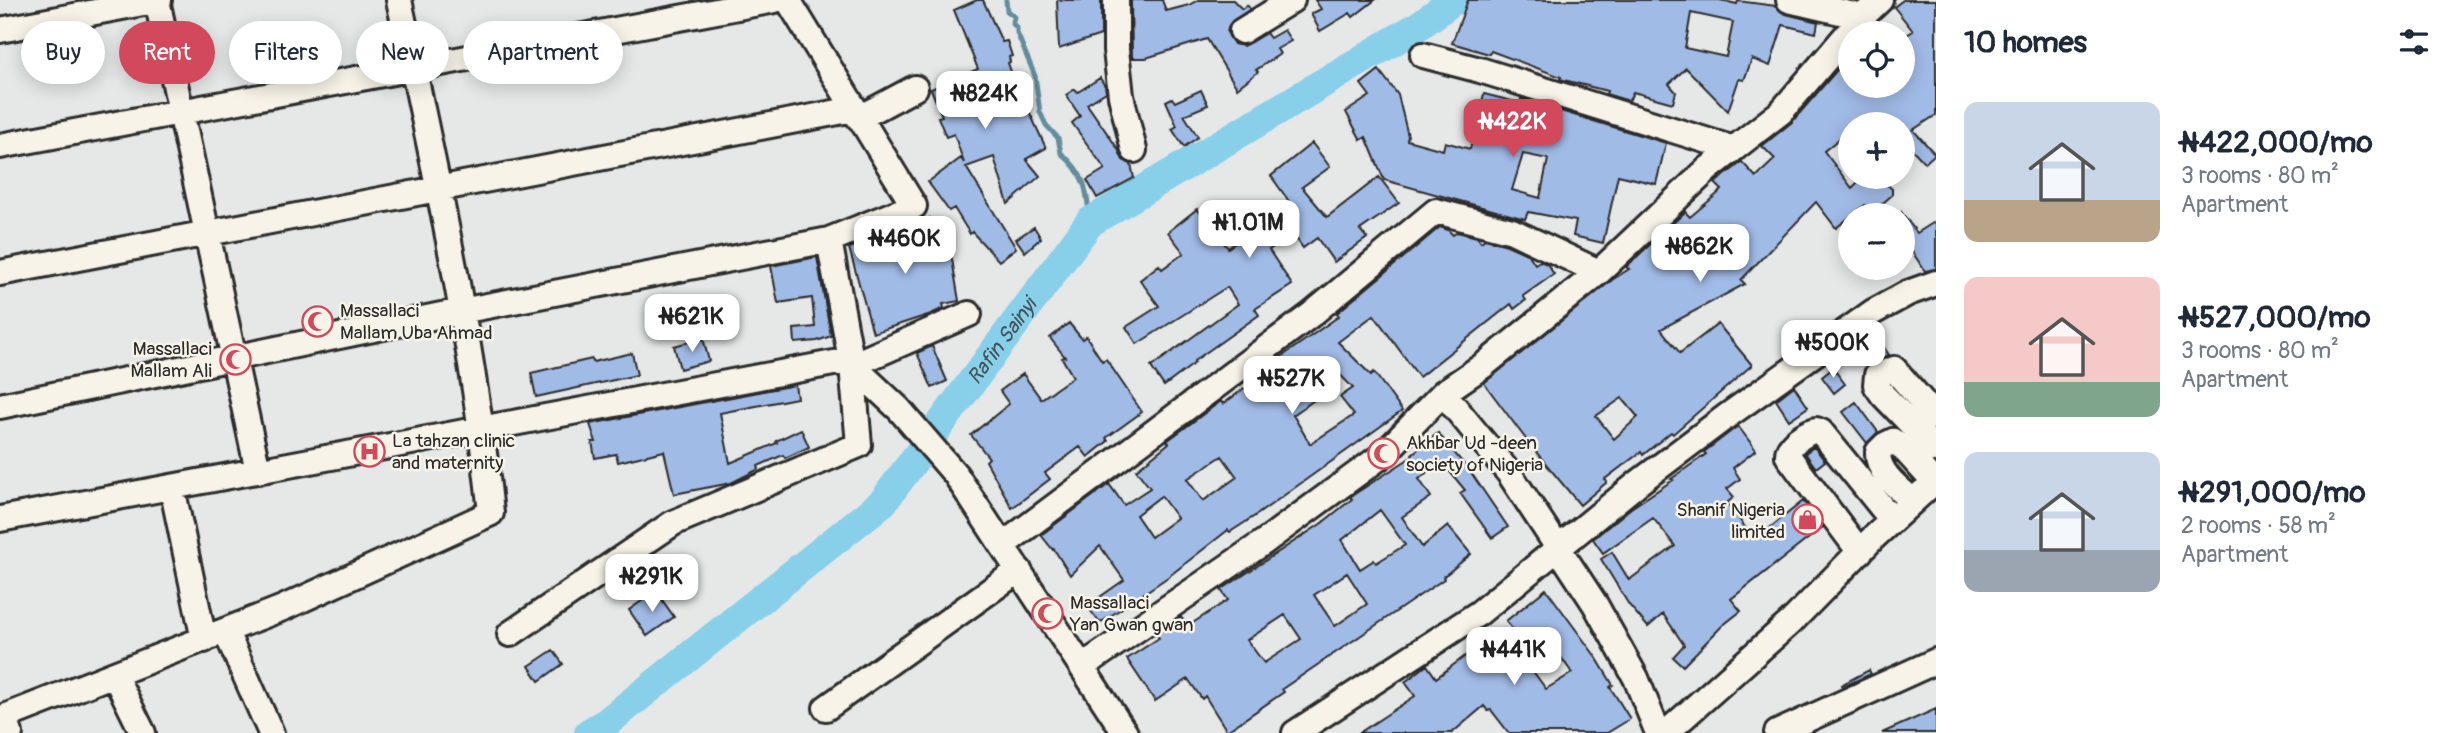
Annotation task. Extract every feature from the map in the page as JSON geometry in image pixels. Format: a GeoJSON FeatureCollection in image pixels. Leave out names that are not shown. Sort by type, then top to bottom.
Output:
{"type":"FeatureCollection","features":[{"type":"Feature","properties":{"kind":"street"},"geometry":{"type":"LineString","coordinates":[[0,30],[157,0],[258,471]]}},
{"type":"Feature","properties":{"kind":"street"},"geometry":{"type":"LineString","coordinates":[[399,0],[403,21]]}},
{"type":"Feature","properties":{"kind":"street"},"geometry":{"type":"LineString","coordinates":[[449,61],[775,0]]}},
{"type":"Feature","properties":{"kind":"street"},"geometry":{"type":"LineString","coordinates":[[0,406],[461,311],[829,240],[914,206],[788,0]]}},
{"type":"Feature","properties":{"kind":"street"},"geometry":{"type":"LineString","coordinates":[[1116,0],[1116,50],[1121,96],[1134,150]]}},
{"type":"Feature","properties":{"kind":"street"},"geometry":{"type":"LineString","coordinates":[[1242,31],[1292,0]]}},
{"type":"Feature","properties":{"kind":"street"},"geometry":{"type":"LineString","coordinates":[[1789,0],[1861,18]]}},
{"type":"Feature","properties":{"kind":"street"},"geometry":{"type":"LineString","coordinates":[[1083,666],[1264,542],[1384,454],[1443,393],[1484,365],[1599,272],[1708,169],[1781,112],[1861,18],[1880,0]]}},
{"type":"Feature","properties":{"kind":"street"},"geometry":{"type":"LineString","coordinates":[[1423,55],[1480,70],[1734,149]]}},
{"type":"Feature","properties":{"kind":"street"},"geometry":{"type":"LineString","coordinates":[[0,146],[356,79]]}},
{"type":"Feature","properties":{"kind":"street"},"geometry":{"type":"LineString","coordinates":[[3,720],[215,636],[491,513],[482,429],[439,189],[416,84]]}},
{"type":"Feature","properties":{"kind":"street"},"geometry":{"type":"LineString","coordinates":[[0,273],[857,113],[915,88]]}},
{"type":"Feature","properties":{"kind":"street"},"geometry":{"type":"LineString","coordinates":[[1003,545],[1312,314],[1436,211],[1511,231],[1599,272]]}},
{"type":"Feature","properties":{"kind":"street"},"geometry":{"type":"LineString","coordinates":[[510,634],[673,523],[859,445],[852,365],[829,240]]}},
{"type":"Feature","properties":{"kind":"street"},"geometry":{"type":"LineString","coordinates":[[1295,733],[1479,613],[1557,548],[1727,416],[1872,312],[1908,293],[1936,284]]}},
{"type":"Feature","properties":{"kind":"street"},"geometry":{"type":"LineString","coordinates":[[852,365],[969,314]]}},
{"type":"Feature","properties":{"kind":"street"},"geometry":{"type":"LineString","coordinates":[[0,519],[839,362],[852,365],[899,409],[956,475],[1125,733]]}},
{"type":"Feature","properties":{"kind":"street"},"geometry":{"type":"LineString","coordinates":[[1936,417],[1894,369],[1877,375],[1876,385],[1883,396],[1936,450]]}},
{"type":"Feature","properties":{"kind":"street"},"geometry":{"type":"LineString","coordinates":[[1443,393],[1509,472],[1595,604],[1636,678],[1658,733]]}},
{"type":"Feature","properties":{"kind":"street"},"geometry":{"type":"LineString","coordinates":[[1860,551],[1788,456],[1791,446],[1816,430],[1821,432],[1892,520]]}},
{"type":"Feature","properties":{"kind":"street"},"geometry":{"type":"LineString","coordinates":[[1666,733],[1793,620],[1912,500],[1935,481],[1893,441],[1878,452],[1877,463],[1912,500]]}},
{"type":"Feature","properties":{"kind":"street"},"geometry":{"type":"LineString","coordinates":[[1810,485],[1842,459]]}},
{"type":"Feature","properties":{"kind":"street"},"geometry":{"type":"LineString","coordinates":[[172,487],[215,636],[271,733]]}},
{"type":"Feature","properties":{"kind":"street"},"geometry":{"type":"LineString","coordinates":[[826,708],[1019,570]]}},
{"type":"Feature","properties":{"kind":"street"},"geometry":{"type":"LineString","coordinates":[[1777,733],[1936,661]]}},
{"type":"Feature","properties":{"kind":"street"},"geometry":{"type":"LineString","coordinates":[[114,674],[143,733]]}},
{"type":"Feature","properties":{"kind":"building"},"geometry":{"type":"Polygon","coordinates":[[[983,0],[1002,42],[1007,41],[1012,56],[1009,57],[1008,63],[1025,111],[1029,111],[1046,148],[1026,159],[1040,176],[1008,204],[994,157],[966,167],[1016,248],[999,261],[972,232],[970,234],[954,208],[949,211],[928,182],[961,158],[964,163],[954,134],[946,137],[938,117],[942,116],[931,89],[978,69],[954,10],[983,0]]]}},
{"type":"Feature","properties":{"kind":"building"},"geometry":{"type":"Polygon","coordinates":[[[1057,0],[1101,0],[1101,35],[1059,49],[1057,0]]]}},
{"type":"Feature","properties":{"kind":"building"},"geometry":{"type":"Polygon","coordinates":[[[1131,0],[1162,0],[1166,11],[1198,0],[1233,0],[1242,9],[1247,5],[1250,9],[1229,25],[1227,32],[1234,44],[1243,46],[1266,33],[1270,38],[1284,30],[1291,41],[1277,49],[1280,54],[1256,70],[1258,72],[1237,88],[1207,39],[1146,58],[1132,58],[1131,0]]]}},
{"type":"Feature","properties":{"kind":"building"},"geometry":{"type":"Polygon","coordinates":[[[1315,0],[1375,0],[1353,17],[1350,13],[1320,31],[1311,14],[1321,9],[1315,0]]]}},
{"type":"Feature","properties":{"kind":"building"},"geometry":{"type":"Polygon","coordinates":[[[1468,0],[1720,0],[1737,4],[1738,1],[1776,6],[1786,14],[1818,22],[1816,33],[1783,25],[1770,66],[1752,59],[1744,80],[1739,79],[1728,111],[1686,68],[1669,84],[1676,92],[1673,103],[1633,92],[1629,101],[1606,94],[1607,91],[1560,79],[1561,77],[1491,51],[1489,54],[1452,43],[1468,0]],[[1691,13],[1685,48],[1726,57],[1733,22],[1691,13]]]}},
{"type":"Feature","properties":{"kind":"building"},"geometry":{"type":"Polygon","coordinates":[[[1903,0],[1936,0],[1936,115],[1915,129],[1915,112],[1838,112],[1838,140],[1824,151],[1838,170],[1838,189],[1892,189],[1892,195],[1883,203],[1838,203],[1836,228],[1816,202],[1741,280],[1745,284],[1661,329],[1680,353],[1718,324],[1752,365],[1673,434],[1671,432],[1643,455],[1641,452],[1605,479],[1607,482],[1580,505],[1484,383],[1629,269],[1626,267],[1685,212],[1690,217],[1722,190],[1715,183],[1742,162],[1756,177],[1775,159],[1762,146],[1792,122],[1838,69],[1838,98],[1915,98],[1915,21],[1905,21],[1894,7],[1903,0]],[[1622,398],[1596,416],[1614,439],[1638,417],[1622,398]]]}},
{"type":"Feature","properties":{"kind":"building"},"geometry":{"type":"Polygon","coordinates":[[[1379,70],[1398,95],[1407,140],[1443,150],[1445,142],[1470,149],[1484,94],[1520,103],[1521,99],[1666,143],[1656,184],[1618,175],[1603,243],[1573,236],[1576,221],[1528,212],[1525,219],[1384,180],[1366,137],[1361,140],[1346,112],[1370,96],[1361,84],[1379,70]],[[1523,154],[1512,190],[1540,198],[1548,159],[1523,154]]]}},
{"type":"Feature","properties":{"kind":"building"},"geometry":{"type":"Polygon","coordinates":[[[1100,78],[1106,92],[1087,104],[1123,160],[1131,164],[1134,178],[1097,198],[1087,180],[1105,169],[1072,123],[1080,116],[1066,95],[1075,89],[1078,92],[1100,78]]]}},
{"type":"Feature","properties":{"kind":"building"},"geometry":{"type":"Polygon","coordinates":[[[1201,90],[1208,105],[1184,115],[1198,137],[1184,147],[1172,129],[1177,126],[1166,101],[1172,98],[1175,102],[1201,90]]]}},
{"type":"Feature","properties":{"kind":"building"},"geometry":{"type":"Polygon","coordinates":[[[1915,132],[1935,154],[1925,163],[1915,152],[1915,132]]]}},
{"type":"Feature","properties":{"kind":"building"},"geometry":{"type":"Polygon","coordinates":[[[1312,143],[1330,167],[1302,187],[1327,217],[1379,177],[1399,203],[1360,230],[1367,238],[1334,262],[1317,238],[1303,248],[1293,234],[1269,250],[1292,285],[1255,309],[1259,315],[1164,386],[1151,367],[1238,304],[1227,287],[1137,344],[1126,327],[1159,306],[1140,280],[1159,265],[1162,269],[1184,253],[1168,232],[1197,209],[1228,248],[1255,229],[1256,232],[1293,207],[1271,176],[1312,143]]]}},
{"type":"Feature","properties":{"kind":"building"},"geometry":{"type":"Polygon","coordinates":[[[930,218],[952,259],[959,301],[943,304],[944,308],[931,314],[873,333],[849,248],[893,236],[891,233],[930,218]]]}},
{"type":"Feature","properties":{"kind":"building"},"geometry":{"type":"Polygon","coordinates":[[[1936,221],[1936,269],[1925,271],[1915,256],[1915,230],[1917,233],[1936,221]]]}},
{"type":"Feature","properties":{"kind":"building"},"geometry":{"type":"Polygon","coordinates":[[[1034,227],[1041,238],[1025,252],[1016,239],[1034,227]]]}},
{"type":"Feature","properties":{"kind":"building"},"geometry":{"type":"Polygon","coordinates":[[[1440,227],[1453,235],[1457,232],[1477,237],[1481,242],[1485,239],[1507,245],[1529,255],[1535,264],[1540,261],[1547,264],[1554,274],[1523,296],[1526,300],[1514,309],[1511,304],[1419,377],[1374,315],[1338,342],[1371,375],[1374,372],[1402,411],[1258,514],[1230,532],[1228,530],[1168,577],[1100,623],[1087,606],[1124,580],[1100,546],[1070,575],[1054,549],[1041,535],[1109,484],[1124,505],[1150,488],[1136,470],[1169,443],[1167,441],[1221,401],[1223,404],[1249,385],[1247,381],[1339,316],[1337,313],[1440,227]],[[1328,362],[1304,379],[1317,398],[1293,415],[1310,444],[1354,415],[1340,397],[1353,388],[1328,362]],[[1222,456],[1187,479],[1203,501],[1237,477],[1222,456]],[[1161,496],[1136,515],[1151,537],[1177,518],[1161,496]]]}},
{"type":"Feature","properties":{"kind":"building"},"geometry":{"type":"Polygon","coordinates":[[[817,257],[831,336],[817,341],[795,343],[794,329],[815,327],[812,298],[778,303],[771,266],[817,257]]]}},
{"type":"Feature","properties":{"kind":"building"},"geometry":{"type":"Polygon","coordinates":[[[1069,323],[1082,339],[1086,336],[1102,361],[1106,359],[1142,412],[1106,438],[1108,441],[1088,457],[1080,447],[1045,473],[1050,479],[1012,508],[986,461],[989,458],[971,435],[1009,404],[1000,391],[1023,374],[1041,399],[1073,377],[1062,358],[1065,357],[1050,338],[1069,323]]]}},
{"type":"Feature","properties":{"kind":"building"},"geometry":{"type":"Polygon","coordinates":[[[703,338],[709,361],[680,369],[674,346],[703,338]]]}},
{"type":"Feature","properties":{"kind":"building"},"geometry":{"type":"Polygon","coordinates":[[[932,346],[947,381],[932,388],[917,353],[932,346]]]}},
{"type":"Feature","properties":{"kind":"building"},"geometry":{"type":"Polygon","coordinates":[[[1883,346],[1889,355],[1873,361],[1870,355],[1883,346]]]}},
{"type":"Feature","properties":{"kind":"building"},"geometry":{"type":"Polygon","coordinates":[[[632,353],[637,375],[536,397],[531,373],[632,353]]]}},
{"type":"Feature","properties":{"kind":"building"},"geometry":{"type":"Polygon","coordinates":[[[1833,368],[1845,384],[1834,393],[1822,377],[1833,368]]]}},
{"type":"Feature","properties":{"kind":"building"},"geometry":{"type":"Polygon","coordinates":[[[795,385],[797,398],[720,413],[730,463],[777,443],[776,441],[801,429],[809,447],[758,466],[759,469],[731,483],[674,494],[664,451],[618,462],[616,454],[595,458],[592,442],[596,442],[590,424],[795,385]]]}},
{"type":"Feature","properties":{"kind":"building"},"geometry":{"type":"Polygon","coordinates":[[[1794,386],[1808,407],[1789,420],[1776,400],[1794,386]]]}},
{"type":"Feature","properties":{"kind":"building"},"geometry":{"type":"Polygon","coordinates":[[[1856,402],[1878,432],[1867,443],[1843,412],[1856,402]]]}},
{"type":"Feature","properties":{"kind":"building"},"geometry":{"type":"Polygon","coordinates":[[[1738,426],[1756,450],[1733,468],[1740,479],[1727,489],[1734,497],[1727,503],[1751,535],[1764,528],[1766,531],[1803,501],[1823,527],[1731,599],[1741,611],[1722,626],[1683,666],[1673,657],[1684,645],[1663,614],[1648,627],[1629,605],[1601,559],[1612,552],[1629,580],[1675,546],[1653,518],[1603,553],[1593,539],[1631,508],[1673,480],[1671,479],[1706,454],[1704,452],[1738,426]]]}},
{"type":"Feature","properties":{"kind":"building"},"geometry":{"type":"Polygon","coordinates":[[[1438,433],[1472,474],[1508,527],[1492,538],[1460,493],[1465,490],[1441,461],[1419,479],[1431,497],[1402,517],[1422,547],[1448,526],[1471,554],[1443,577],[1444,579],[1282,689],[1284,692],[1227,731],[1205,696],[1202,699],[1188,679],[1155,701],[1127,659],[1159,638],[1156,634],[1181,617],[1188,626],[1228,600],[1221,590],[1322,523],[1352,499],[1350,497],[1413,456],[1412,454],[1438,433]],[[1380,510],[1342,540],[1360,569],[1374,560],[1376,563],[1405,545],[1380,510]],[[1347,573],[1314,595],[1335,626],[1367,604],[1347,573]],[[1285,615],[1247,640],[1264,663],[1301,639],[1285,615]]]}},
{"type":"Feature","properties":{"kind":"building"},"geometry":{"type":"Polygon","coordinates":[[[1814,447],[1825,461],[1816,468],[1805,453],[1814,447]]]}},
{"type":"Feature","properties":{"kind":"building"},"geometry":{"type":"Polygon","coordinates":[[[1546,589],[1596,657],[1613,685],[1610,687],[1630,719],[1607,733],[1509,733],[1491,710],[1488,711],[1484,706],[1452,733],[1359,733],[1415,696],[1405,682],[1427,665],[1436,678],[1484,642],[1503,668],[1521,655],[1546,689],[1572,673],[1542,630],[1524,644],[1506,621],[1546,589]]]}},
{"type":"Feature","properties":{"kind":"building"},"geometry":{"type":"Polygon","coordinates":[[[656,591],[674,617],[647,636],[629,610],[656,591]]]}},
{"type":"Feature","properties":{"kind":"building"},"geometry":{"type":"Polygon","coordinates":[[[553,650],[563,664],[539,681],[529,666],[553,650]]]}},
{"type":"Feature","properties":{"kind":"building"},"geometry":{"type":"Polygon","coordinates":[[[1869,670],[1871,674],[1842,687],[1841,685],[1869,670]]]}},
{"type":"Feature","properties":{"kind":"building"},"geometry":{"type":"Polygon","coordinates":[[[1936,709],[1936,733],[1882,733],[1936,709]]]}},
{"type":"Feature","properties":{"kind":"waterway"},"geometry":{"type":"LineString","coordinates":[[1006,0],[1007,11],[1015,17],[1012,23],[1017,28],[1035,76],[1040,112],[1046,125],[1058,138],[1061,153],[1076,168],[1084,184],[1090,222]]}},
{"type":"Feature","properties":{"kind":"waterway","name":"Rafin Sainyi"},"geometry":{"type":"LineString","coordinates":[[589,733],[606,723],[883,502],[1090,222],[1417,27],[1454,0]]}},
{"type":"Feature","properties":{"kind":"place","name":"Massallaci Mallam Uba Ahmad"},"geometry":{"type":"Point","coordinates":[317,321]}},
{"type":"Feature","properties":{"kind":"place","name":"Massallaci Mallam Ali"},"geometry":{"type":"Point","coordinates":[235,359]}},
{"type":"Feature","properties":{"kind":"place","name":"La tahzan clinic and maternity"},"geometry":{"type":"Point","coordinates":[369,451]}},
{"type":"Feature","properties":{"kind":"place","name":"Akhbar Ud -deen society of Nigeria"},"geometry":{"type":"Point","coordinates":[1383,453]}},
{"type":"Feature","properties":{"kind":"place","name":"Shanif Nigeria limited"},"geometry":{"type":"Point","coordinates":[1808,520]}},
{"type":"Feature","properties":{"kind":"place","name":"Massallaci Yan Gwan gwan"},"geometry":{"type":"Point","coordinates":[1047,613]}}]}
